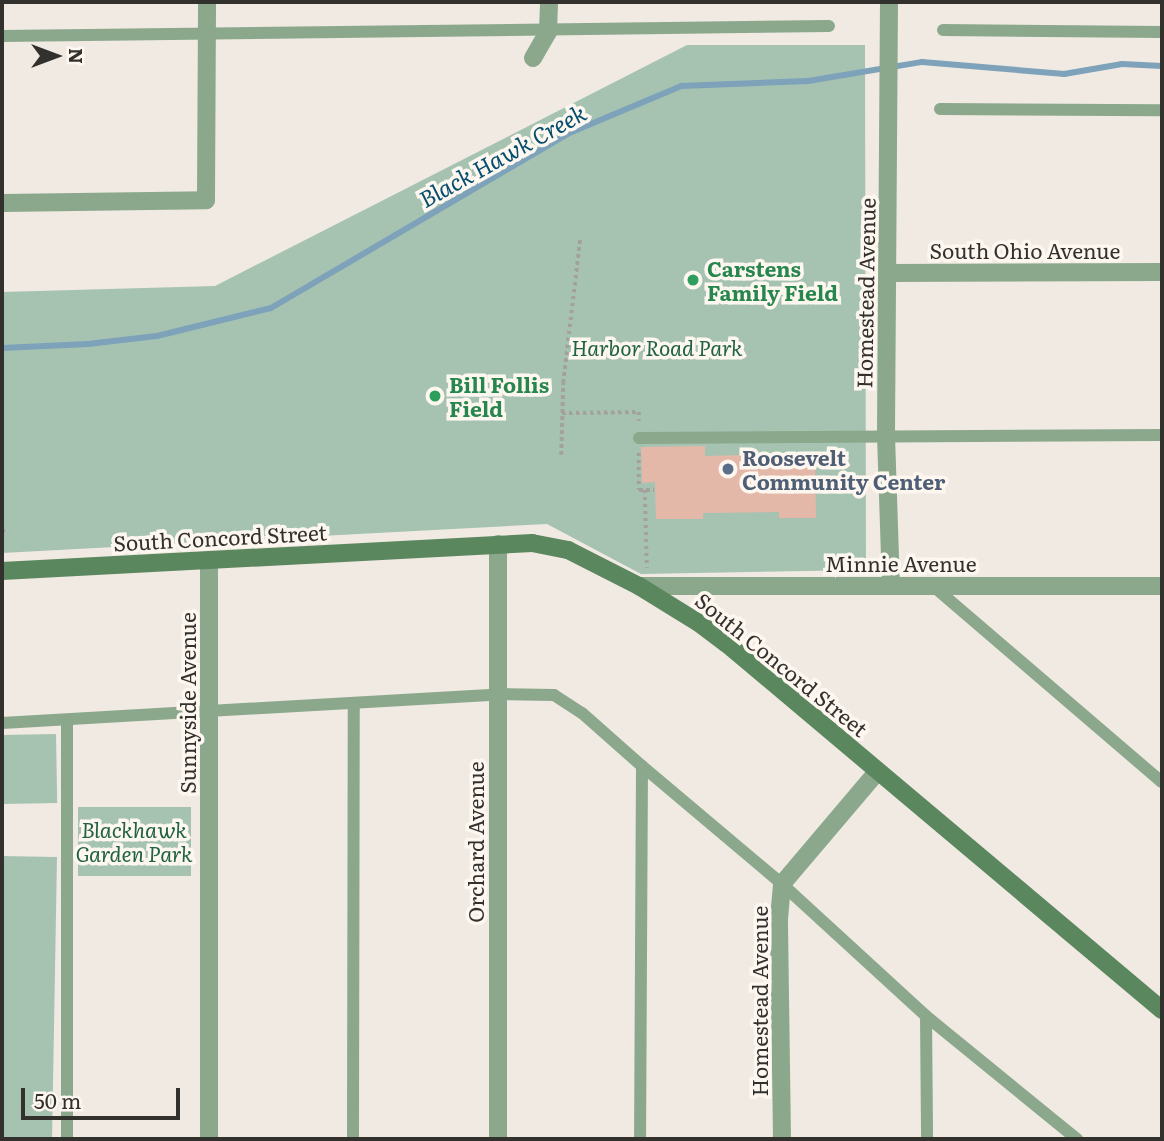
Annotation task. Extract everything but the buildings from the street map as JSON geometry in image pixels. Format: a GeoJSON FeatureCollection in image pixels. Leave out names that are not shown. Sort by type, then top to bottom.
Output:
{"type":"FeatureCollection","features":[{"type":"Feature","properties":{"kind":"street"},"geometry":{"type":"LineString","coordinates":[[2,203],[206,200],[207,2]]}},
{"type":"Feature","properties":{"kind":"street"},"geometry":{"type":"LineString","coordinates":[[533,58],[548,32],[549,2]]}},
{"type":"Feature","properties":{"kind":"street","name":"Homestead Avenue"},"geometry":{"type":"LineString","coordinates":[[890,2],[886,436],[891,586]]}},
{"type":"Feature","properties":{"kind":"street","name":"South Ohio Avenue"},"geometry":{"type":"LineString","coordinates":[[889,273],[1162,272]]}},
{"type":"Feature","properties":{"kind":"street","name":"South Concord Street"},"geometry":{"type":"LineString","coordinates":[[2,571],[498,544],[532,543],[568,550],[639,586],[699,622],[1162,1010]]}},
{"type":"Feature","properties":{"kind":"street","name":"Orchard Avenue"},"geometry":{"type":"LineString","coordinates":[[498,544],[498,1139]]}},
{"type":"Feature","properties":{"kind":"street","name":"Sunnyside Avenue"},"geometry":{"type":"LineString","coordinates":[[209,560],[209,1139]]}},
{"type":"Feature","properties":{"kind":"street","name":"Minnie Avenue"},"geometry":{"type":"LineString","coordinates":[[639,586],[1162,586]]}},
{"type":"Feature","properties":{"kind":"street","name":"Homestead Avenue"},"geometry":{"type":"LineString","coordinates":[[782,1139],[779,919],[782,884],[878,771]]}},
{"type":"Feature","properties":{"kind":"lane"},"geometry":{"type":"LineString","coordinates":[[2,36],[548,32],[829,26]]}},
{"type":"Feature","properties":{"kind":"lane"},"geometry":{"type":"LineString","coordinates":[[943,30],[1162,33]]}},
{"type":"Feature","properties":{"kind":"lane"},"geometry":{"type":"LineString","coordinates":[[940,109],[1162,110]]}},
{"type":"Feature","properties":{"kind":"lane"},"geometry":{"type":"LineString","coordinates":[[639,438],[1162,435]]}},
{"type":"Feature","properties":{"kind":"lane"},"geometry":{"type":"LineString","coordinates":[[933,586],[1162,782]]}},
{"type":"Feature","properties":{"kind":"lane"},"geometry":{"type":"LineString","coordinates":[[2,723],[498,694],[554,695],[582,713],[782,884],[926,1016],[1077,1139]]}},
{"type":"Feature","properties":{"kind":"lane"},"geometry":{"type":"LineString","coordinates":[[353,1139],[354,703]]}},
{"type":"Feature","properties":{"kind":"lane"},"geometry":{"type":"LineString","coordinates":[[67,720],[68,1139]]}},
{"type":"Feature","properties":{"kind":"lane"},"geometry":{"type":"LineString","coordinates":[[640,1139],[642,766]]}},
{"type":"Feature","properties":{"kind":"lane"},"geometry":{"type":"LineString","coordinates":[[926,1016],[927,1139]]}},
{"type":"Feature","properties":{"kind":"path"},"geometry":{"type":"LineString","coordinates":[[561,455],[563,383],[580,238]]}},
{"type":"Feature","properties":{"kind":"path"},"geometry":{"type":"LineString","coordinates":[[645,490],[647,568]]}},
{"type":"Feature","properties":{"kind":"green space","name":"Harbor Road Park"},"geometry":{"type":"Polygon","coordinates":[[[687,45],[865,45],[866,570],[641,574],[547,524],[2,553],[2,292],[215,286],[687,45]]]}},
{"type":"Feature","properties":{"kind":"green space","name":"Blackhawk Garden Park"},"geometry":{"type":"Polygon","coordinates":[[[56,734],[57,803],[3,804],[2,735],[56,734]]]}},
{"type":"Feature","properties":{"kind":"green space","name":"Blackhawk Garden Park"},"geometry":{"type":"Polygon","coordinates":[[[78,807],[191,807],[191,876],[78,876],[78,807]]]}},
{"type":"Feature","properties":{"kind":"green space","name":"Blackhawk Garden Park"},"geometry":{"type":"Polygon","coordinates":[[[2,856],[57,857],[52,1139],[2,1139],[2,856]]]}},
{"type":"Feature","properties":{"kind":"waterway","name":"Black Hawk Creek"},"geometry":{"type":"LineString","coordinates":[[2,348],[88,344],[157,336],[271,308],[567,134],[681,86],[808,81],[922,62],[1064,74],[1122,64],[1162,66]]}},
{"type":"Feature","properties":{"kind":"place","name":"Carstens Family Field"},"geometry":{"type":"Point","coordinates":[693,280]}},
{"type":"Feature","properties":{"kind":"place","name":"Bill Follis Field"},"geometry":{"type":"Point","coordinates":[435,396]}},
{"type":"Feature","properties":{"kind":"place","name":"Roosevelt Community Center"},"geometry":{"type":"Point","coordinates":[728,469]}}]}
